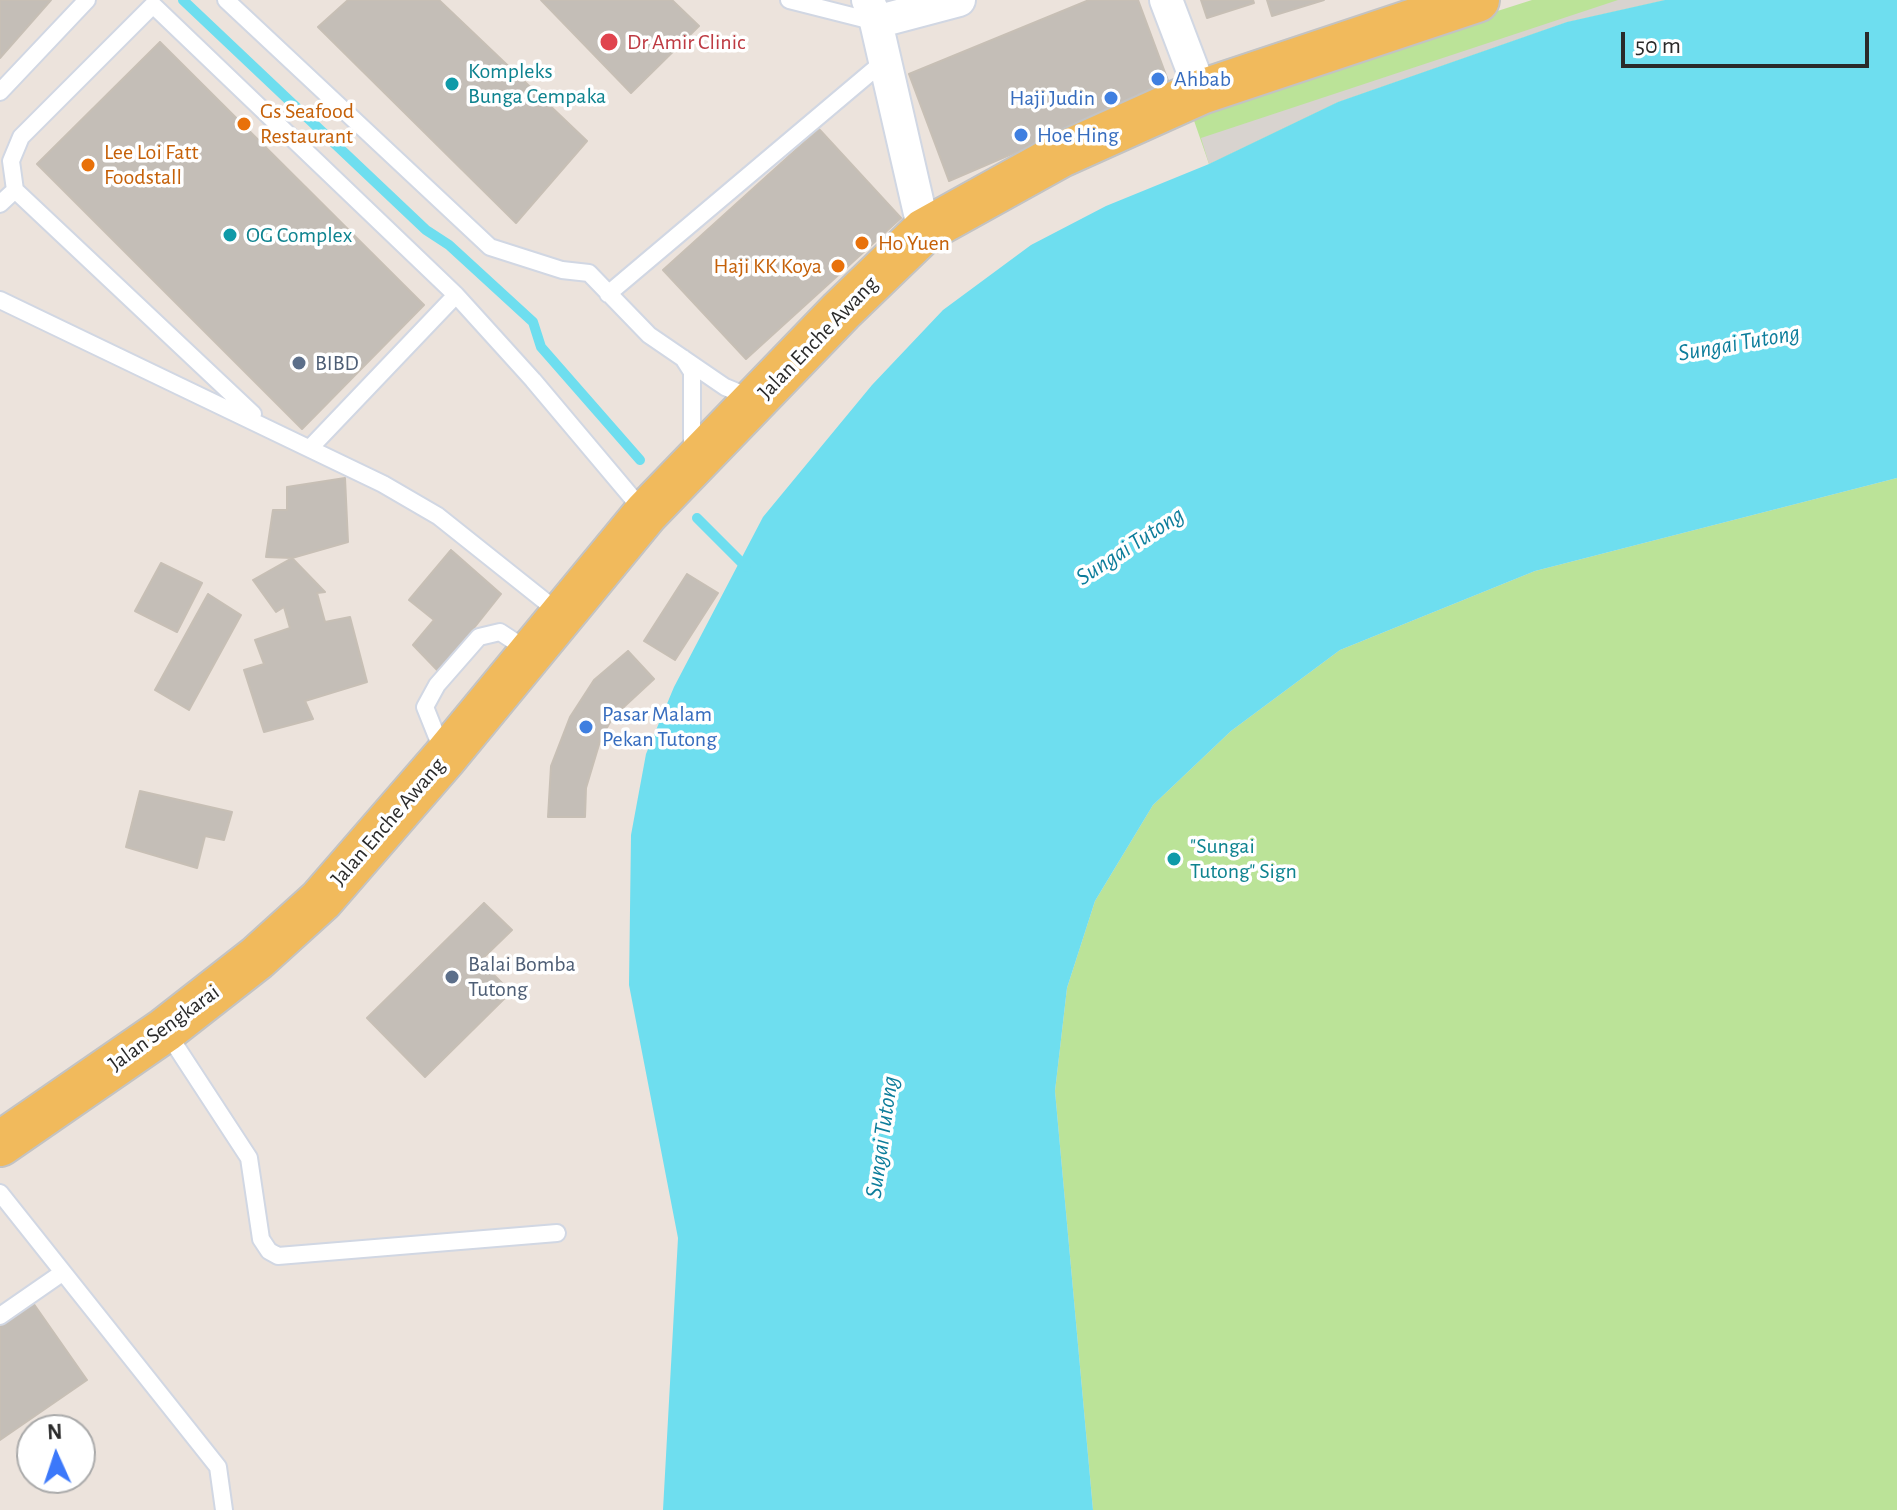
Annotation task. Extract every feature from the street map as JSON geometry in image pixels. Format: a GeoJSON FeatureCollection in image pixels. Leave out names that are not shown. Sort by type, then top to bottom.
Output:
{"type":"FeatureCollection","features":[{"type":"Feature","properties":{"kind":"main road","name":"Jalan Enche Awang"},"geometry":{"type":"LineString","coordinates":[[321,900],[445,757],[653,506],[841,311],[924,231],[1061,155],[1201,92],[1477,0]]}},
{"type":"Feature","properties":{"kind":"main road","name":"Jalan Sengkarai"},"geometry":{"type":"LineString","coordinates":[[0,1144],[165,1030],[257,958],[321,900]]}},
{"type":"Feature","properties":{"kind":"street"},"geometry":{"type":"LineString","coordinates":[[924,231],[872,11],[959,0]]}},
{"type":"Feature","properties":{"kind":"street"},"geometry":{"type":"LineString","coordinates":[[1166,0],[1201,92]]}},
{"type":"Feature","properties":{"kind":"lane"},"geometry":{"type":"LineString","coordinates":[[0,92],[87,0]]}},
{"type":"Feature","properties":{"kind":"lane"},"geometry":{"type":"LineString","coordinates":[[226,0],[490,247],[562,270],[589,273],[649,335],[725,387],[757,400]]}},
{"type":"Feature","properties":{"kind":"lane"},"geometry":{"type":"LineString","coordinates":[[789,0],[872,11]]}},
{"type":"Feature","properties":{"kind":"lane"},"geometry":{"type":"LineString","coordinates":[[266,426],[15,190],[11,161],[21,137],[153,5],[456,295],[653,506],[692,453],[692,372],[679,353]]}},
{"type":"Feature","properties":{"kind":"lane"},"geometry":{"type":"LineString","coordinates":[[608,294],[883,62]]}},
{"type":"Feature","properties":{"kind":"lane"},"geometry":{"type":"LineString","coordinates":[[0,204],[15,190]]}},
{"type":"Feature","properties":{"kind":"lane"},"geometry":{"type":"LineString","coordinates":[[310,448],[456,295]]}},
{"type":"Feature","properties":{"kind":"lane"},"geometry":{"type":"LineString","coordinates":[[0,300],[266,426],[438,516],[562,615]]}},
{"type":"Feature","properties":{"kind":"lane"},"geometry":{"type":"LineString","coordinates":[[165,1030],[249,1158],[261,1239],[269,1251],[278,1256],[557,1233]]}},
{"type":"Feature","properties":{"kind":"lane"},"geometry":{"type":"LineString","coordinates":[[0,1193],[218,1467],[224,1510]]}},
{"type":"Feature","properties":{"kind":"lane"},"geometry":{"type":"LineString","coordinates":[[0,1316],[62,1273]]}},
{"type":"Feature","properties":{"kind":"green space"},"geometry":{"type":"Polygon","coordinates":[[[1532,0],[1665,0],[1567,22],[1338,102],[1209,164],[1190,109],[1532,0]]]}},
{"type":"Feature","properties":{"kind":"green space"},"geometry":{"type":"Polygon","coordinates":[[[1897,478],[1897,1510],[1093,1510],[1055,1091],[1067,988],[1095,901],[1153,805],[1231,731],[1340,650],[1535,571],[1897,478]]]}},
{"type":"Feature","properties":{"kind":"shaded area"},"geometry":{"type":"Polygon","coordinates":[[[1618,0],[1665,0],[1567,22],[1338,102],[1209,164],[1201,138],[1618,0]]]}},
{"type":"Feature","properties":{"kind":"water","name":"Sungai Tutong"},"geometry":{"type":"Polygon","coordinates":[[[1665,0],[1897,0],[1897,478],[1535,571],[1340,650],[1231,731],[1153,805],[1095,901],[1067,988],[1055,1091],[1093,1510],[663,1510],[678,1238],[629,985],[631,835],[646,754],[674,687],[763,517],[872,385],[943,310],[1031,245],[1106,206],[1209,164],[1338,102],[1567,22],[1665,0]]]}},
{"type":"Feature","properties":{"kind":"building"},"geometry":{"type":"Polygon","coordinates":[[[0,0],[51,0],[0,58],[0,0]]]}},
{"type":"Feature","properties":{"kind":"building","name":"Kompleks Bunga Cempaka"},"geometry":{"type":"Polygon","coordinates":[[[348,0],[439,0],[587,141],[516,223],[318,27],[348,0]]]}},
{"type":"Feature","properties":{"kind":"building"},"geometry":{"type":"Polygon","coordinates":[[[541,0],[672,0],[699,26],[631,93],[541,0]]]}},
{"type":"Feature","properties":{"kind":"building"},"geometry":{"type":"Polygon","coordinates":[[[1089,0],[1138,0],[1170,86],[949,181],[909,74],[1089,0]]]}},
{"type":"Feature","properties":{"kind":"building"},"geometry":{"type":"Polygon","coordinates":[[[1201,0],[1253,0],[1254,3],[1207,18],[1201,0]]]}},
{"type":"Feature","properties":{"kind":"building"},"geometry":{"type":"Polygon","coordinates":[[[1267,0],[1324,0],[1272,16],[1267,0]]]}},
{"type":"Feature","properties":{"kind":"building","name":"OG Complex"},"geometry":{"type":"Polygon","coordinates":[[[160,42],[424,305],[302,429],[37,164],[160,42]]]}},
{"type":"Feature","properties":{"kind":"building"},"geometry":{"type":"Polygon","coordinates":[[[819,129],[901,218],[746,359],[663,270],[819,129]]]}},
{"type":"Feature","properties":{"kind":"building"},"geometry":{"type":"Polygon","coordinates":[[[345,478],[348,542],[292,558],[266,557],[273,510],[287,510],[287,487],[345,478]]]}},
{"type":"Feature","properties":{"kind":"building"},"geometry":{"type":"Polygon","coordinates":[[[451,550],[501,594],[439,672],[413,645],[434,620],[409,600],[451,550]]]}},
{"type":"Feature","properties":{"kind":"building"},"geometry":{"type":"Polygon","coordinates":[[[292,558],[325,592],[317,593],[325,622],[350,617],[367,682],[305,701],[313,719],[264,732],[244,670],[264,664],[255,640],[290,628],[284,607],[276,612],[253,580],[292,558]]]}},
{"type":"Feature","properties":{"kind":"building"},"geometry":{"type":"Polygon","coordinates":[[[161,563],[202,583],[177,632],[135,611],[161,563]]]}},
{"type":"Feature","properties":{"kind":"building"},"geometry":{"type":"Polygon","coordinates":[[[687,574],[718,593],[675,660],[644,641],[687,574]]]}},
{"type":"Feature","properties":{"kind":"building"},"geometry":{"type":"Polygon","coordinates":[[[208,594],[241,615],[189,710],[155,690],[208,594]]]}},
{"type":"Feature","properties":{"kind":"building","name":"Pasar Malam Pekan Tutong"},"geometry":{"type":"Polygon","coordinates":[[[628,651],[654,679],[613,717],[601,738],[586,788],[585,817],[548,817],[551,766],[570,717],[594,680],[628,651]]]}},
{"type":"Feature","properties":{"kind":"building"},"geometry":{"type":"Polygon","coordinates":[[[140,791],[232,812],[224,840],[205,836],[197,868],[126,847],[140,791]]]}},
{"type":"Feature","properties":{"kind":"building","name":"Balai Bomba Tutong"},"geometry":{"type":"Polygon","coordinates":[[[484,903],[512,930],[480,961],[511,992],[425,1077],[367,1018],[484,903]]]}},
{"type":"Feature","properties":{"kind":"building"},"geometry":{"type":"Polygon","coordinates":[[[31,1300],[87,1380],[38,1414],[16,1414],[16,1429],[0,1440],[0,1322],[31,1300]]]}},
{"type":"Feature","properties":{"kind":"waterway"},"geometry":{"type":"LineString","coordinates":[[183,0],[426,230],[449,245],[533,322],[541,347],[640,460]]}},
{"type":"Feature","properties":{"kind":"waterway"},"geometry":{"type":"LineString","coordinates":[[697,518],[746,567]]}},
{"type":"Feature","properties":{"kind":"place","name":"Dr Amir Clinic"},"geometry":{"type":"Point","coordinates":[609,42]}},
{"type":"Feature","properties":{"kind":"place","name":"Ahbab"},"geometry":{"type":"Point","coordinates":[1158,79]}},
{"type":"Feature","properties":{"kind":"place","name":"Kompleks Bunga Cempaka"},"geometry":{"type":"Point","coordinates":[452,84]}},
{"type":"Feature","properties":{"kind":"place","name":"Haji Judin"},"geometry":{"type":"Point","coordinates":[1111,98]}},
{"type":"Feature","properties":{"kind":"place","name":"Gs Seafood Restaurant"},"geometry":{"type":"Point","coordinates":[244,124]}},
{"type":"Feature","properties":{"kind":"place","name":"Hoe Hing"},"geometry":{"type":"Point","coordinates":[1021,135]}},
{"type":"Feature","properties":{"kind":"place","name":"Lee Loi Fatt Foodstall"},"geometry":{"type":"Point","coordinates":[88,165]}},
{"type":"Feature","properties":{"kind":"place","name":"OG Complex"},"geometry":{"type":"Point","coordinates":[230,235]}},
{"type":"Feature","properties":{"kind":"place","name":"Ho Yuen"},"geometry":{"type":"Point","coordinates":[862,243]}},
{"type":"Feature","properties":{"kind":"place","name":"Haji KK Koya"},"geometry":{"type":"Point","coordinates":[838,266]}},
{"type":"Feature","properties":{"kind":"place","name":"BIBD"},"geometry":{"type":"Point","coordinates":[299,363]}},
{"type":"Feature","properties":{"kind":"place","name":"Pasar Malam Pekan Tutong"},"geometry":{"type":"Point","coordinates":[586,727]}},
{"type":"Feature","properties":{"kind":"place","name":"\"Sungai Tutong\" Sign"},"geometry":{"type":"Point","coordinates":[1174,859]}},
{"type":"Feature","properties":{"kind":"place","name":"Balai Bomba Tutong"},"geometry":{"type":"Point","coordinates":[452,977]}}]}
